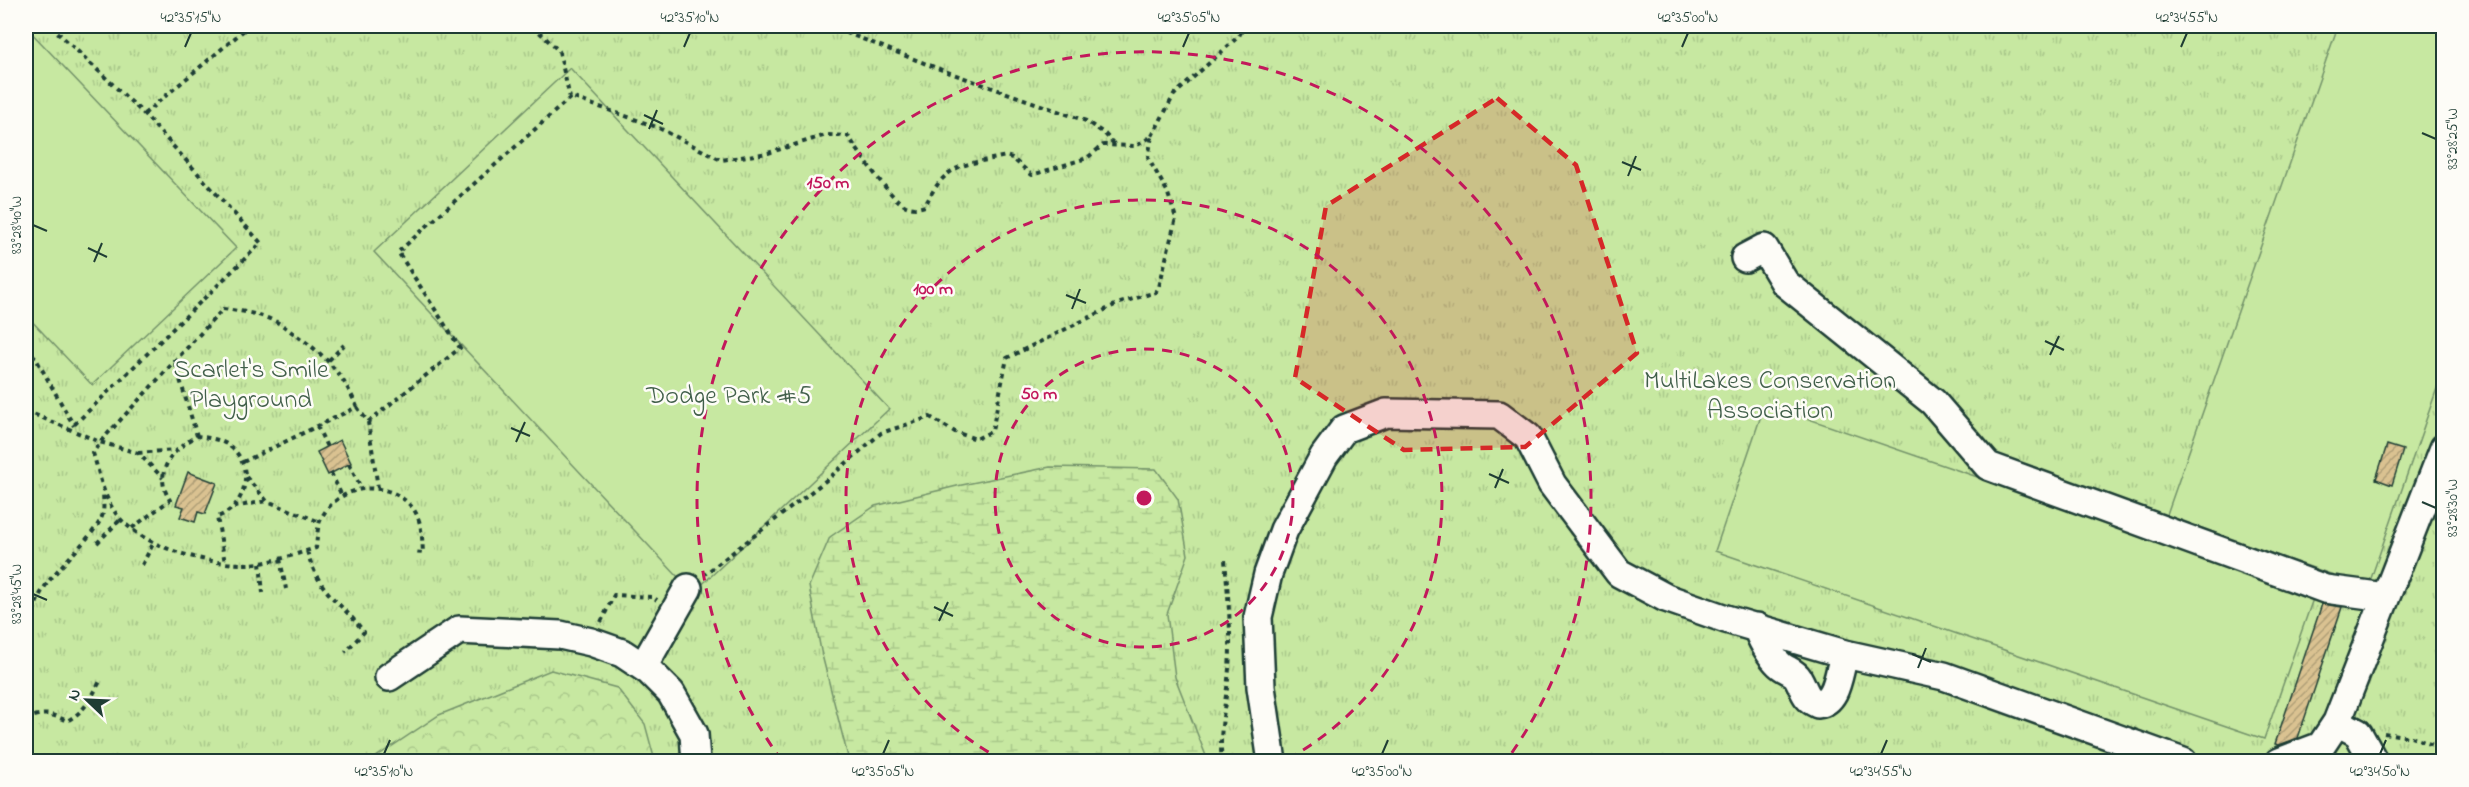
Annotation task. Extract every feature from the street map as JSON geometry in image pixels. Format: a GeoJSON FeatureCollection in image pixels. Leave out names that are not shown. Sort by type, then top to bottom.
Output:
{"type":"FeatureCollection","features":[{"type":"Feature","properties":{"kind":"lane"},"geometry":{"type":"LineString","coordinates":[[1744,258],[1764,248],[1785,283],[1933,402],[1988,466],[2325,589],[2385,597]]}},
{"type":"Feature","properties":{"kind":"lane"},"geometry":{"type":"LineString","coordinates":[[1272,762],[1261,687],[1258,617],[1268,574],[1284,530],[1324,456],[1344,429],[1386,413],[1499,415],[1528,436],[1552,484],[1619,573],[1666,598],[1726,619],[1845,654],[1944,676],[2182,762]]}},
{"type":"Feature","properties":{"kind":"lane"},"geometry":{"type":"LineString","coordinates":[[2279,762],[2321,746],[2347,728],[2385,597],[2444,448]]}},
{"type":"Feature","properties":{"kind":"lane"},"geometry":{"type":"LineString","coordinates":[[643,667],[688,588]]}},
{"type":"Feature","properties":{"kind":"lane"},"geometry":{"type":"LineString","coordinates":[[1757,627],[1762,643],[1772,652],[1778,664],[1798,676],[1806,698],[1818,704],[1828,701],[1833,694],[1845,654]]}},
{"type":"Feature","properties":{"kind":"lane"},"geometry":{"type":"LineString","coordinates":[[389,677],[459,630],[560,635],[591,642],[622,654],[643,667],[671,693],[694,735],[696,762]]}},
{"type":"Feature","properties":{"kind":"lane"},"geometry":{"type":"LineString","coordinates":[[2347,728],[2374,762]]}},
{"type":"Feature","properties":{"kind":"path"},"geometry":{"type":"LineString","coordinates":[[51,26],[144,114],[261,243],[74,424]]}},
{"type":"Feature","properties":{"kind":"path"},"geometry":{"type":"LineString","coordinates":[[144,114],[249,26]]}},
{"type":"Feature","properties":{"kind":"path"},"geometry":{"type":"LineString","coordinates":[[533,26],[560,51],[570,99]]}},
{"type":"Feature","properties":{"kind":"path"},"geometry":{"type":"LineString","coordinates":[[829,26],[942,70],[1086,121],[1105,134],[1114,144]]}},
{"type":"Feature","properties":{"kind":"path"},"geometry":{"type":"LineString","coordinates":[[688,588],[829,478],[885,430],[930,417],[955,432],[976,439],[992,431],[1007,358],[1117,304],[1156,292],[1160,287],[1176,218],[1167,191],[1148,158],[1152,136],[1174,94],[1239,36],[1244,26]]}},
{"type":"Feature","properties":{"kind":"path"},"geometry":{"type":"LineString","coordinates":[[570,99],[657,127],[721,160],[768,153],[826,135],[848,136],[875,175],[906,206],[917,209],[925,206],[934,187],[949,171],[966,165],[1006,156],[1012,158],[1032,175],[1087,158],[1103,146],[1114,144],[1136,146],[1152,136]]}},
{"type":"Feature","properties":{"kind":"path"},"geometry":{"type":"LineString","coordinates":[[368,422],[460,348],[398,252],[570,99]]}},
{"type":"Feature","properties":{"kind":"path"},"geometry":{"type":"LineString","coordinates":[[378,488],[368,422],[357,407],[348,386],[329,360],[274,320],[249,312],[223,309],[100,442],[93,453],[103,489],[114,511],[132,528],[154,542],[180,553],[225,563],[260,563],[316,548],[320,522],[328,508],[342,496],[361,488],[378,488],[403,499],[411,506],[418,518],[423,553],[413,552]]}},
{"type":"Feature","properties":{"kind":"path"},"geometry":{"type":"LineString","coordinates":[[329,360],[344,345]]}},
{"type":"Feature","properties":{"kind":"path"},"geometry":{"type":"LineString","coordinates":[[26,348],[35,357],[77,430]]}},
{"type":"Feature","properties":{"kind":"path"},"geometry":{"type":"LineString","coordinates":[[175,363],[197,436]]}},
{"type":"Feature","properties":{"kind":"path"},"geometry":{"type":"LineString","coordinates":[[243,462],[357,407]]}},
{"type":"Feature","properties":{"kind":"path"},"geometry":{"type":"LineString","coordinates":[[26,411],[77,430],[100,442],[138,453],[175,450]]}},
{"type":"Feature","properties":{"kind":"path"},"geometry":{"type":"LineString","coordinates":[[317,426],[327,447]]}},
{"type":"Feature","properties":{"kind":"path"},"geometry":{"type":"LineString","coordinates":[[163,479],[166,463],[175,450],[197,436],[220,440],[233,448],[243,462],[246,477],[243,493],[234,507]]}},
{"type":"Feature","properties":{"kind":"path"},"geometry":{"type":"LineString","coordinates":[[132,528],[171,500],[163,479],[138,453]]}},
{"type":"Feature","properties":{"kind":"path"},"geometry":{"type":"LineString","coordinates":[[349,465],[361,488]]}},
{"type":"Feature","properties":{"kind":"path"},"geometry":{"type":"LineString","coordinates":[[331,474],[342,496]]}},
{"type":"Feature","properties":{"kind":"path"},"geometry":{"type":"LineString","coordinates":[[246,477],[267,501],[320,522]]}},
{"type":"Feature","properties":{"kind":"path"},"geometry":{"type":"LineString","coordinates":[[26,692],[29,631],[39,596],[56,571],[103,515],[103,489]]}},
{"type":"Feature","properties":{"kind":"path"},"geometry":{"type":"LineString","coordinates":[[225,563],[217,517],[234,507],[267,501]]}},
{"type":"Feature","properties":{"kind":"path"},"geometry":{"type":"LineString","coordinates":[[98,543],[121,519]]}},
{"type":"Feature","properties":{"kind":"path"},"geometry":{"type":"LineString","coordinates":[[142,565],[154,542]]}},
{"type":"Feature","properties":{"kind":"path"},"geometry":{"type":"LineString","coordinates":[[307,551],[320,585],[363,632],[345,652]]}},
{"type":"Feature","properties":{"kind":"path"},"geometry":{"type":"LineString","coordinates":[[280,559],[286,590]]}},
{"type":"Feature","properties":{"kind":"path"},"geometry":{"type":"LineString","coordinates":[[1222,762],[1219,739],[1227,701],[1230,660],[1225,560]]}},
{"type":"Feature","properties":{"kind":"path"},"geometry":{"type":"LineString","coordinates":[[260,563],[263,593]]}},
{"type":"Feature","properties":{"kind":"path"},"geometry":{"type":"LineString","coordinates":[[591,642],[614,595],[653,597],[674,613]]}},
{"type":"Feature","properties":{"kind":"path"},"geometry":{"type":"LineString","coordinates":[[26,720],[36,714],[53,714],[68,721],[89,704],[100,681]]}},
{"type":"Feature","properties":{"kind":"path"},"geometry":{"type":"LineString","coordinates":[[2347,728],[2411,737],[2444,749]]}},
{"type":"Feature","properties":{"kind":"highlighted area"},"geometry":{"type":"Polygon","coordinates":[[[1497,98],[1576,165],[1637,353],[1525,447],[1404,450],[1295,378],[1326,206],[1497,98]]]}},
{"type":"Feature","properties":{"kind":"green space"},"geometry":{"type":"Polygon","coordinates":[[[26,26],[2443,26],[2443,761],[26,761],[26,26]]]}},
{"type":"Feature","properties":{"kind":"green space"},"geometry":{"type":"Polygon","coordinates":[[[2338,26],[2443,26],[2443,371],[2368,587],[2166,517],[2338,26]]]}},
{"type":"Feature","properties":{"kind":"green space"},"geometry":{"type":"Polygon","coordinates":[[[26,27],[236,248],[92,385],[26,315],[26,27]]]}},
{"type":"Feature","properties":{"kind":"green space","name":"Dodge Park #5"},"geometry":{"type":"Polygon","coordinates":[[[570,68],[889,409],[693,593],[374,252],[570,68]]]}},
{"type":"Feature","properties":{"kind":"green space"},"geometry":{"type":"Polygon","coordinates":[[[1765,404],[2315,593],[2264,739],[1715,551],[1765,404]]]}},
{"type":"Feature","properties":{"kind":"green space"},"geometry":{"type":"Polygon","coordinates":[[[1050,467],[1156,469],[1178,499],[1188,555],[1167,614],[1175,677],[1208,761],[849,761],[821,651],[809,586],[830,537],[875,506],[1050,467]]]}},
{"type":"Feature","properties":{"kind":"green space"},"geometry":{"type":"Polygon","coordinates":[[[551,670],[617,688],[645,724],[655,761],[370,761],[439,715],[551,670]]]}},
{"type":"Feature","properties":{"kind":"building"},"geometry":{"type":"Polygon","coordinates":[[[340,440],[351,463],[328,475],[317,452],[340,440]]]}},
{"type":"Feature","properties":{"kind":"building"},"geometry":{"type":"Polygon","coordinates":[[[2387,445],[2403,450],[2392,485],[2376,479],[2387,445]]]}},
{"type":"Feature","properties":{"kind":"building"},"geometry":{"type":"Polygon","coordinates":[[[188,472],[217,483],[205,514],[198,512],[195,522],[180,517],[184,507],[176,505],[188,472]]]}},
{"type":"Feature","properties":{"kind":"building"},"geometry":{"type":"Polygon","coordinates":[[[2322,604],[2342,607],[2298,738],[2279,745],[2275,744],[2322,604]]]}},
{"type":"Feature","properties":{"kind":"park label","name":"Scarlet's Smile Playground"},"geometry":{"type":"Point","coordinates":[251,383]}},
{"type":"Feature","properties":{"kind":"park label","name":"MultiLakes Conservation Association"},"geometry":{"type":"Point","coordinates":[1770,394]}}]}
